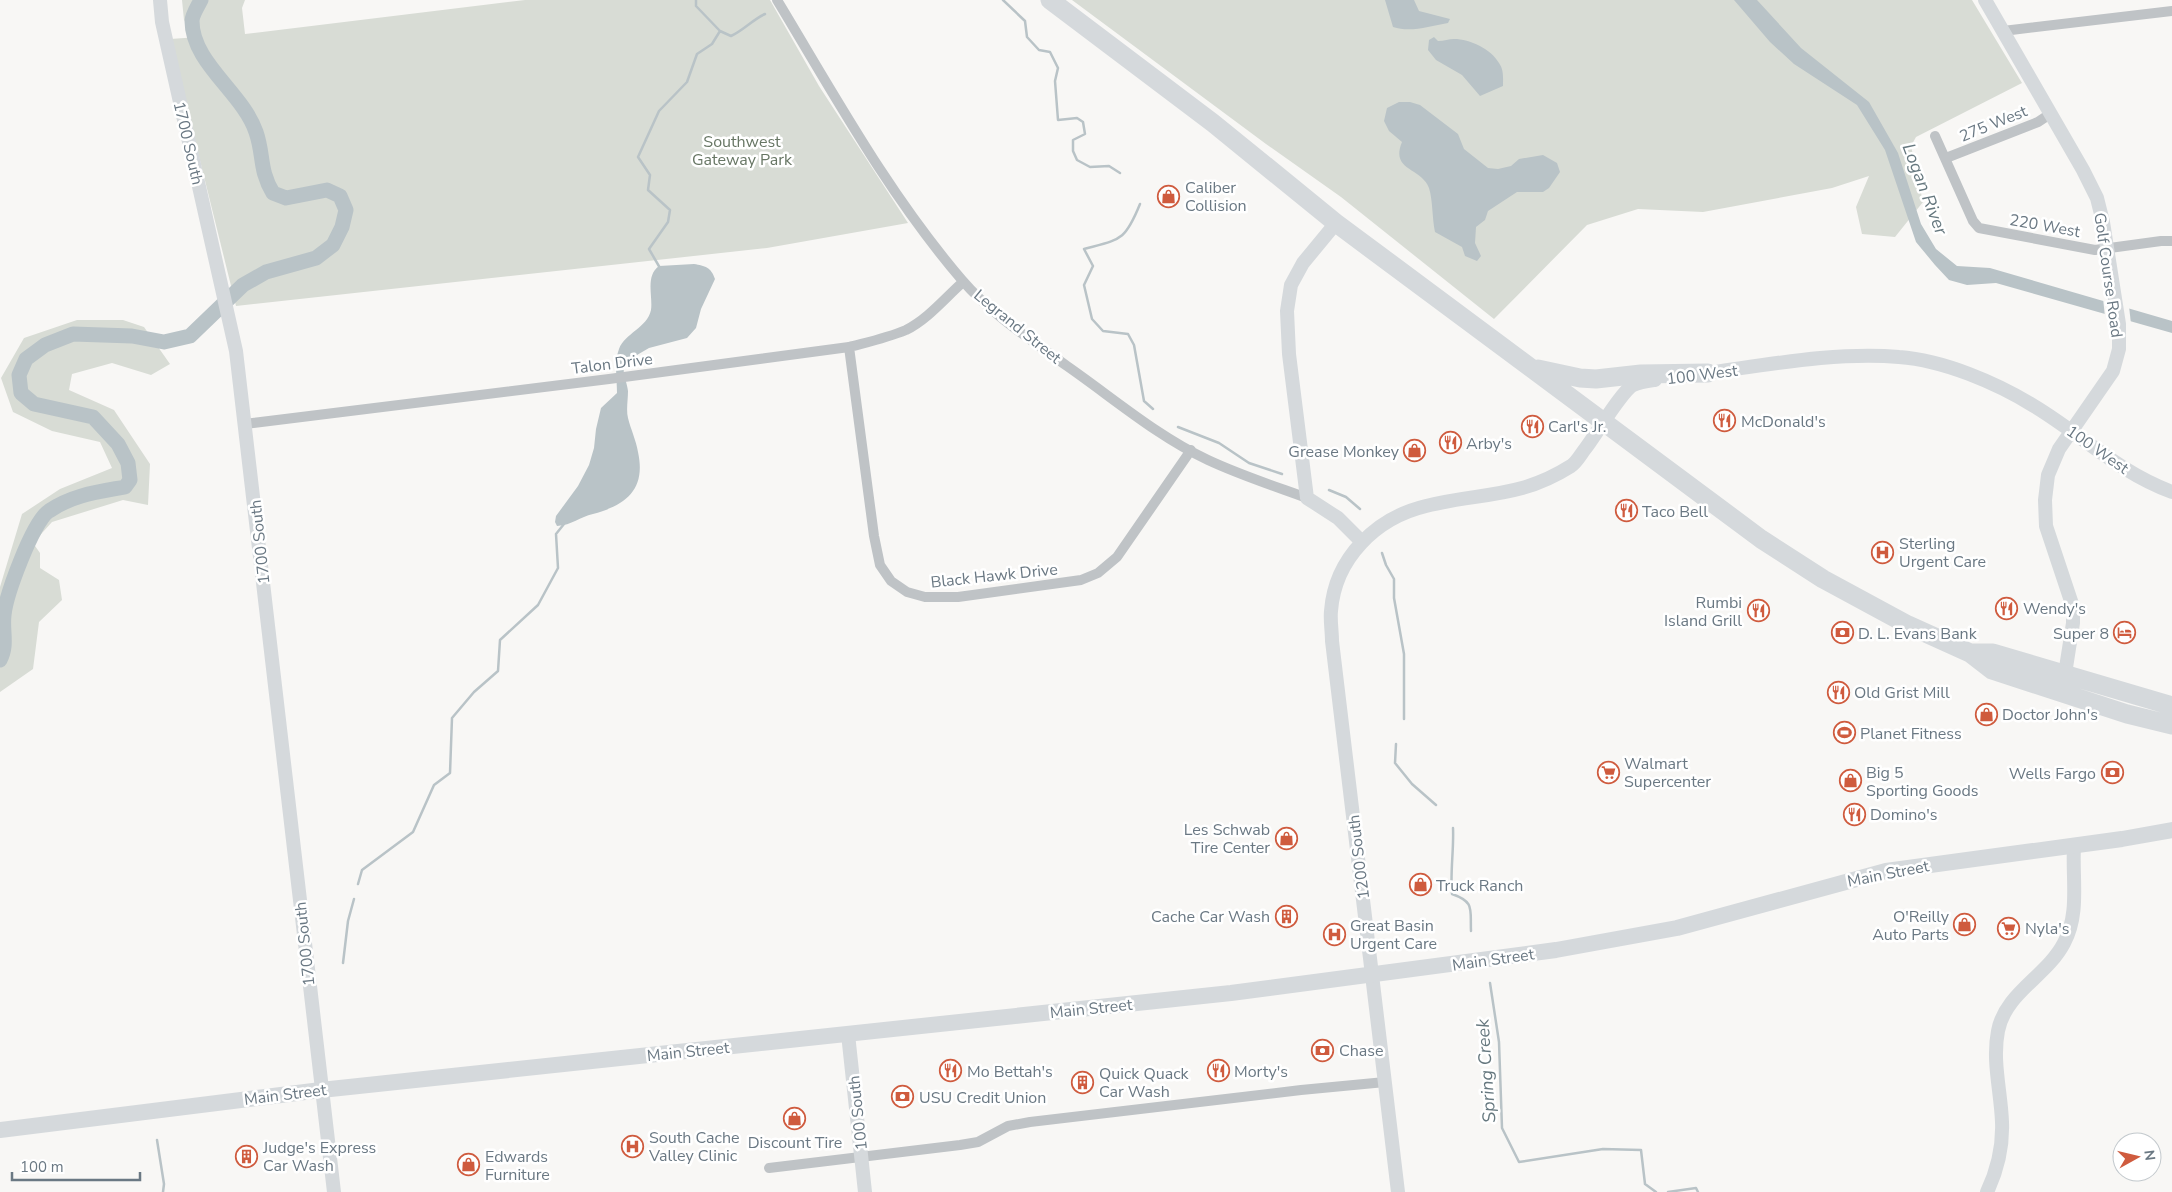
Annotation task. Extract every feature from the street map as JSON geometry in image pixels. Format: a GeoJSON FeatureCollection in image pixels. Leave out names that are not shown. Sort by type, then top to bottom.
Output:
{"type":"FeatureCollection","features":[{"type":"Feature","properties":{"kind":"highway"},"geometry":{"type":"LineString","coordinates":[[1050,0],[1213,124],[1336,223],[1761,539],[1823,579],[1908,625],[1970,653],[1992,670],[2127,714],[2172,724]]}},
{"type":"Feature","properties":{"kind":"highway"},"geometry":{"type":"LineString","coordinates":[[1530,367],[1588,379],[1641,374],[1708,373]]}},
{"type":"Feature","properties":{"kind":"highway"},"geometry":{"type":"LineString","coordinates":[[1970,653],[1993,653],[2172,706]]}},
{"type":"Feature","properties":{"kind":"main road","name":"Main Street"},"geometry":{"type":"LineString","coordinates":[[0,1130],[321,1090],[1231,993],[1556,950],[1677,928],[1886,871],[2122,840],[2172,830]]}},
{"type":"Feature","properties":{"kind":"street","name":"1700 South"},"geometry":{"type":"LineString","coordinates":[[160,0],[162,22],[236,351],[334,1192]]}},
{"type":"Feature","properties":{"kind":"street","name":"Legrand Street"},"geometry":{"type":"LineString","coordinates":[[777,0],[871,155],[919,228],[963,282],[1016,329],[1140,420],[1207,460],[1307,498],[1338,518],[1361,541]]}},
{"type":"Feature","properties":{"kind":"street","name":"Golf Course Road"},"geometry":{"type":"LineString","coordinates":[[1985,0],[2083,170],[2096,198],[2103,222],[2119,324],[2119,349],[2113,371],[2071,431],[2053,461],[2044,500],[2046,526],[2073,607],[2073,623],[2065,674]]}},
{"type":"Feature","properties":{"kind":"street"},"geometry":{"type":"LineString","coordinates":[[2003,31],[2172,11]]}},
{"type":"Feature","properties":{"kind":"street","name":"275 West"},"geometry":{"type":"LineString","coordinates":[[1946,158],[2038,122],[2050,114]]}},
{"type":"Feature","properties":{"kind":"street"},"geometry":{"type":"LineString","coordinates":[[1935,136],[1946,158]]}},
{"type":"Feature","properties":{"kind":"street","name":"220 West"},"geometry":{"type":"LineString","coordinates":[[1946,158],[1972,221],[1978,228],[2095,250],[2161,240],[2172,241]]}},
{"type":"Feature","properties":{"kind":"street"},"geometry":{"type":"LineString","coordinates":[[1307,498],[1290,354],[1287,310],[1291,285],[1303,263],[1336,223]]}},
{"type":"Feature","properties":{"kind":"street","name":"Talon Drive"},"geometry":{"type":"LineString","coordinates":[[245,424],[849,347],[882,339],[907,329],[924,317],[963,282]]}},
{"type":"Feature","properties":{"kind":"street","name":"Black Hawk Drive"},"geometry":{"type":"LineString","coordinates":[[849,347],[874,536],[880,565],[891,581],[907,592],[925,598],[958,597],[1066,583],[1098,574],[1117,557],[1191,450]]}},
{"type":"Feature","properties":{"kind":"street","name":"100 West"},"geometry":{"type":"LineString","coordinates":[[1332,641],[1331,610],[1336,582],[1346,562],[1361,541],[1384,523],[1407,511],[1427,505],[1503,494],[1532,486],[1553,477],[1574,464],[1632,386],[1644,381],[1859,356],[1900,357],[1944,366],[2003,389],[2034,405],[2114,463],[2172,492]]}},
{"type":"Feature","properties":{"kind":"street","name":"1200 South"},"geometry":{"type":"LineString","coordinates":[[1332,641],[1398,1192]]}},
{"type":"Feature","properties":{"kind":"street"},"geometry":{"type":"LineString","coordinates":[[1987,1192],[1994,1177],[1998,1159],[2002,1124],[1996,1047],[1998,1029],[2005,1012],[2015,998],[2052,960],[2063,944],[2072,925],[2074,906],[2074,846]]}},
{"type":"Feature","properties":{"kind":"street","name":"100 South"},"geometry":{"type":"LineString","coordinates":[[848,1034],[865,1192]]}},
{"type":"Feature","properties":{"kind":"street"},"geometry":{"type":"LineString","coordinates":[[769,1168],[978,1142],[1008,1126],[1030,1122],[1385,1082]]}},
{"type":"Feature","properties":{"kind":"green space","name":"Southwest Gateway Park"},"geometry":{"type":"Polygon","coordinates":[[[182,0],[245,0],[242,8],[245,34],[525,0],[770,0],[819,86],[908,223],[767,248],[236,306],[170,39],[199,37],[184,20],[182,0]]]}},
{"type":"Feature","properties":{"kind":"green space"},"geometry":{"type":"Polygon","coordinates":[[[1072,0],[1972,0],[2022,83],[1916,137],[1911,146],[1923,202],[1895,237],[1862,234],[1856,207],[1869,176],[1832,188],[1703,212],[1638,209],[1587,225],[1494,319],[1341,197],[1266,144],[1072,0]]]}},
{"type":"Feature","properties":{"kind":"green space"},"geometry":{"type":"Polygon","coordinates":[[[77,320],[123,320],[144,327],[170,364],[151,375],[112,363],[72,374],[69,390],[114,410],[150,464],[148,505],[123,500],[52,522],[33,543],[40,553],[40,568],[59,580],[62,600],[39,622],[33,669],[0,692],[0,587],[22,514],[60,489],[112,468],[100,442],[52,431],[13,412],[1,378],[24,338],[77,320]]]}},
{"type":"Feature","properties":{"kind":"shaded area"},"geometry":{"type":"Polygon","coordinates":[[[1385,0],[1414,0],[1419,11],[1450,19],[1448,23],[1420,28],[1400,29],[1393,27],[1385,0]]]}},
{"type":"Feature","properties":{"kind":"shaded area"},"geometry":{"type":"Polygon","coordinates":[[[1734,0],[1757,0],[1801,48],[1869,102],[1898,153],[1921,224],[1936,249],[1957,266],[1990,268],[2172,321],[2172,333],[1996,283],[1967,285],[1949,280],[1916,242],[1885,150],[1857,105],[1794,64],[1770,42],[1734,0]]]}},
{"type":"Feature","properties":{"kind":"shaded area"},"geometry":{"type":"Polygon","coordinates":[[[1434,37],[1438,41],[1460,39],[1480,46],[1491,53],[1502,68],[1503,86],[1480,96],[1462,75],[1436,60],[1428,50],[1429,40],[1434,37]]]}},
{"type":"Feature","properties":{"kind":"shaded area"},"geometry":{"type":"Polygon","coordinates":[[[1399,102],[1410,102],[1420,105],[1458,134],[1464,149],[1488,168],[1498,169],[1511,166],[1519,159],[1543,155],[1557,163],[1560,172],[1549,188],[1543,192],[1517,192],[1488,211],[1485,220],[1476,227],[1475,243],[1481,256],[1477,261],[1465,256],[1462,247],[1435,232],[1429,188],[1420,176],[1403,164],[1399,151],[1402,142],[1389,131],[1384,121],[1387,108],[1399,102]]]}},
{"type":"Feature","properties":{"kind":"shaded area"},"geometry":{"type":"Polygon","coordinates":[[[694,264],[707,268],[712,272],[715,279],[701,309],[696,328],[687,338],[649,348],[625,362],[624,373],[628,391],[627,415],[640,465],[636,486],[616,506],[557,526],[555,522],[556,516],[578,486],[589,465],[601,408],[617,393],[616,365],[619,349],[622,343],[649,316],[651,310],[650,286],[652,275],[659,266],[694,264]]]}},
{"type":"Feature","properties":{"kind":"pier"},"geometry":{"type":"Polygon","coordinates":[[[2103,298],[2129,306],[2131,324],[2105,317],[2103,298]]]}},
{"type":"Feature","properties":{"kind":"waterway"},"geometry":{"type":"LineString","coordinates":[[0,660],[4,649],[4,615],[6,605],[21,559],[43,518],[49,511],[67,501],[125,487],[130,480],[128,463],[118,444],[93,417],[34,404],[21,393],[19,375],[26,359],[45,345],[73,334],[132,336],[164,342],[190,336],[243,285],[266,272],[316,258],[333,245],[342,227],[346,210],[340,196],[327,190],[286,198],[273,193],[266,177],[256,132],[250,118],[200,51],[194,36],[192,19],[201,0]]}},
{"type":"Feature","properties":{"kind":"waterway"},"geometry":{"type":"LineString","coordinates":[[696,0],[696,6],[720,31]]}},
{"type":"Feature","properties":{"kind":"waterway","name":"Spring Creek"},"geometry":{"type":"LineString","coordinates":[[1003,0],[1025,21],[1027,37],[1039,50],[1050,52],[1058,68],[1055,81],[1058,120],[1077,118],[1083,122],[1085,134],[1073,140],[1073,151],[1077,160],[1090,167],[1109,166],[1120,173]]}},
{"type":"Feature","properties":{"kind":"waterway"},"geometry":{"type":"LineString","coordinates":[[660,268],[649,249],[668,222],[670,210],[648,190],[650,175],[638,157],[659,111],[687,82],[697,54],[712,44],[720,31],[731,36],[765,14]]}},
{"type":"Feature","properties":{"kind":"waterway","name":"Spring Creek"},"geometry":{"type":"LineString","coordinates":[[1140,204],[1130,225],[1120,237],[1084,249],[1093,266],[1084,285],[1092,319],[1103,331],[1128,334],[1134,345],[1144,401],[1153,409]]}},
{"type":"Feature","properties":{"kind":"waterway","name":"Spring Creek"},"geometry":{"type":"LineString","coordinates":[[1178,427],[1219,443],[1249,463],[1282,474]]}},
{"type":"Feature","properties":{"kind":"waterway","name":"Spring Creek"},"geometry":{"type":"LineString","coordinates":[[1329,490],[1346,497],[1360,509]]}},
{"type":"Feature","properties":{"kind":"waterway"},"geometry":{"type":"LineString","coordinates":[[358,884],[362,870],[413,832],[434,785],[450,773],[452,718],[474,692],[498,671],[500,640],[538,605],[558,568],[556,534],[564,524]]}},
{"type":"Feature","properties":{"kind":"waterway","name":"Spring Creek"},"geometry":{"type":"LineString","coordinates":[[1382,553],[1394,579],[1394,598],[1404,654],[1404,719]]}},
{"type":"Feature","properties":{"kind":"waterway","name":"Spring Creek"},"geometry":{"type":"LineString","coordinates":[[1396,744],[1395,763],[1412,784],[1436,805]]}},
{"type":"Feature","properties":{"kind":"waterway","name":"Spring Creek"},"geometry":{"type":"LineString","coordinates":[[1453,828],[1452,894],[1468,903],[1471,912],[1471,931]]}},
{"type":"Feature","properties":{"kind":"waterway"},"geometry":{"type":"LineString","coordinates":[[343,963],[348,921],[354,899]]}},
{"type":"Feature","properties":{"kind":"waterway","name":"Spring Creek"},"geometry":{"type":"LineString","coordinates":[[1490,983],[1499,1042],[1502,1128],[1519,1162],[1603,1149],[1641,1150],[1645,1184],[1656,1192]]}},
{"type":"Feature","properties":{"kind":"waterway"},"geometry":{"type":"LineString","coordinates":[[157,1140],[164,1184],[163,1192]]}},
{"type":"Feature","properties":{"kind":"waterway","name":"Spring Creek"},"geometry":{"type":"LineString","coordinates":[[1668,1192],[1696,1188],[1698,1192]]}},
{"type":"Feature","properties":{"kind":"place","name":"Caliber Collision"},"geometry":{"type":"Point","coordinates":[1169,196]}},
{"type":"Feature","properties":{"kind":"place","name":"McDonald's"},"geometry":{"type":"Point","coordinates":[1725,421]}},
{"type":"Feature","properties":{"kind":"place","name":"Carl's Jr."},"geometry":{"type":"Point","coordinates":[1532,426]}},
{"type":"Feature","properties":{"kind":"place","name":"Arby's"},"geometry":{"type":"Point","coordinates":[1450,443]}},
{"type":"Feature","properties":{"kind":"place","name":"Grease Monkey"},"geometry":{"type":"Point","coordinates":[1415,451]}},
{"type":"Feature","properties":{"kind":"place","name":"Taco Bell"},"geometry":{"type":"Point","coordinates":[1626,511]}},
{"type":"Feature","properties":{"kind":"place","name":"Sterling Urgent Care"},"geometry":{"type":"Point","coordinates":[1883,552]}},
{"type":"Feature","properties":{"kind":"place","name":"Wendy's"},"geometry":{"type":"Point","coordinates":[2007,608]}},
{"type":"Feature","properties":{"kind":"place","name":"Rumbi Island Grill"},"geometry":{"type":"Point","coordinates":[1758,611]}},
{"type":"Feature","properties":{"kind":"place","name":"D. L. Evans Bank"},"geometry":{"type":"Point","coordinates":[1842,633]}},
{"type":"Feature","properties":{"kind":"place","name":"Super 8"},"geometry":{"type":"Point","coordinates":[2125,633]}},
{"type":"Feature","properties":{"kind":"place","name":"Old Grist Mill"},"geometry":{"type":"Point","coordinates":[1838,692]}},
{"type":"Feature","properties":{"kind":"place","name":"Doctor John's"},"geometry":{"type":"Point","coordinates":[1986,714]}},
{"type":"Feature","properties":{"kind":"place","name":"Planet Fitness"},"geometry":{"type":"Point","coordinates":[1844,733]}},
{"type":"Feature","properties":{"kind":"place","name":"Walmart Supercenter"},"geometry":{"type":"Point","coordinates":[1608,772]}},
{"type":"Feature","properties":{"kind":"place","name":"Wells Fargo"},"geometry":{"type":"Point","coordinates":[2112,773]}},
{"type":"Feature","properties":{"kind":"place","name":"Big 5 Sporting Goods"},"geometry":{"type":"Point","coordinates":[1850,781]}},
{"type":"Feature","properties":{"kind":"place","name":"Domino's"},"geometry":{"type":"Point","coordinates":[1854,814]}},
{"type":"Feature","properties":{"kind":"place","name":"Les Schwab Tire Center"},"geometry":{"type":"Point","coordinates":[1286,838]}},
{"type":"Feature","properties":{"kind":"place","name":"Truck Ranch"},"geometry":{"type":"Point","coordinates":[1420,885]}},
{"type":"Feature","properties":{"kind":"place","name":"Cache Car Wash"},"geometry":{"type":"Point","coordinates":[1286,916]}},
{"type":"Feature","properties":{"kind":"place","name":"O'Reilly Auto Parts"},"geometry":{"type":"Point","coordinates":[1965,925]}},
{"type":"Feature","properties":{"kind":"place","name":"Nyla's"},"geometry":{"type":"Point","coordinates":[2009,928]}},
{"type":"Feature","properties":{"kind":"place","name":"Great Basin Urgent Care"},"geometry":{"type":"Point","coordinates":[1334,934]}},
{"type":"Feature","properties":{"kind":"place","name":"Chase"},"geometry":{"type":"Point","coordinates":[1323,1050]}},
{"type":"Feature","properties":{"kind":"place","name":"Mo Bettah's"},"geometry":{"type":"Point","coordinates":[951,1071]}},
{"type":"Feature","properties":{"kind":"place","name":"Morty's"},"geometry":{"type":"Point","coordinates":[1218,1071]}},
{"type":"Feature","properties":{"kind":"place","name":"Quick Quack Car Wash"},"geometry":{"type":"Point","coordinates":[1083,1082]}},
{"type":"Feature","properties":{"kind":"place","name":"USU Credit Union"},"geometry":{"type":"Point","coordinates":[903,1097]}},
{"type":"Feature","properties":{"kind":"place","name":"Discount Tire"},"geometry":{"type":"Point","coordinates":[795,1118]}},
{"type":"Feature","properties":{"kind":"place","name":"South Cache Valley Clinic"},"geometry":{"type":"Point","coordinates":[633,1146]}},
{"type":"Feature","properties":{"kind":"place","name":"Judge's Express Car Wash"},"geometry":{"type":"Point","coordinates":[247,1156]}},
{"type":"Feature","properties":{"kind":"place","name":"Edwards Furniture"},"geometry":{"type":"Point","coordinates":[469,1165]}},
{"type":"Feature","properties":{"kind":"water label","name":"Logan River"},"geometry":{"type":"Point","coordinates":[1925,189]}}]}
